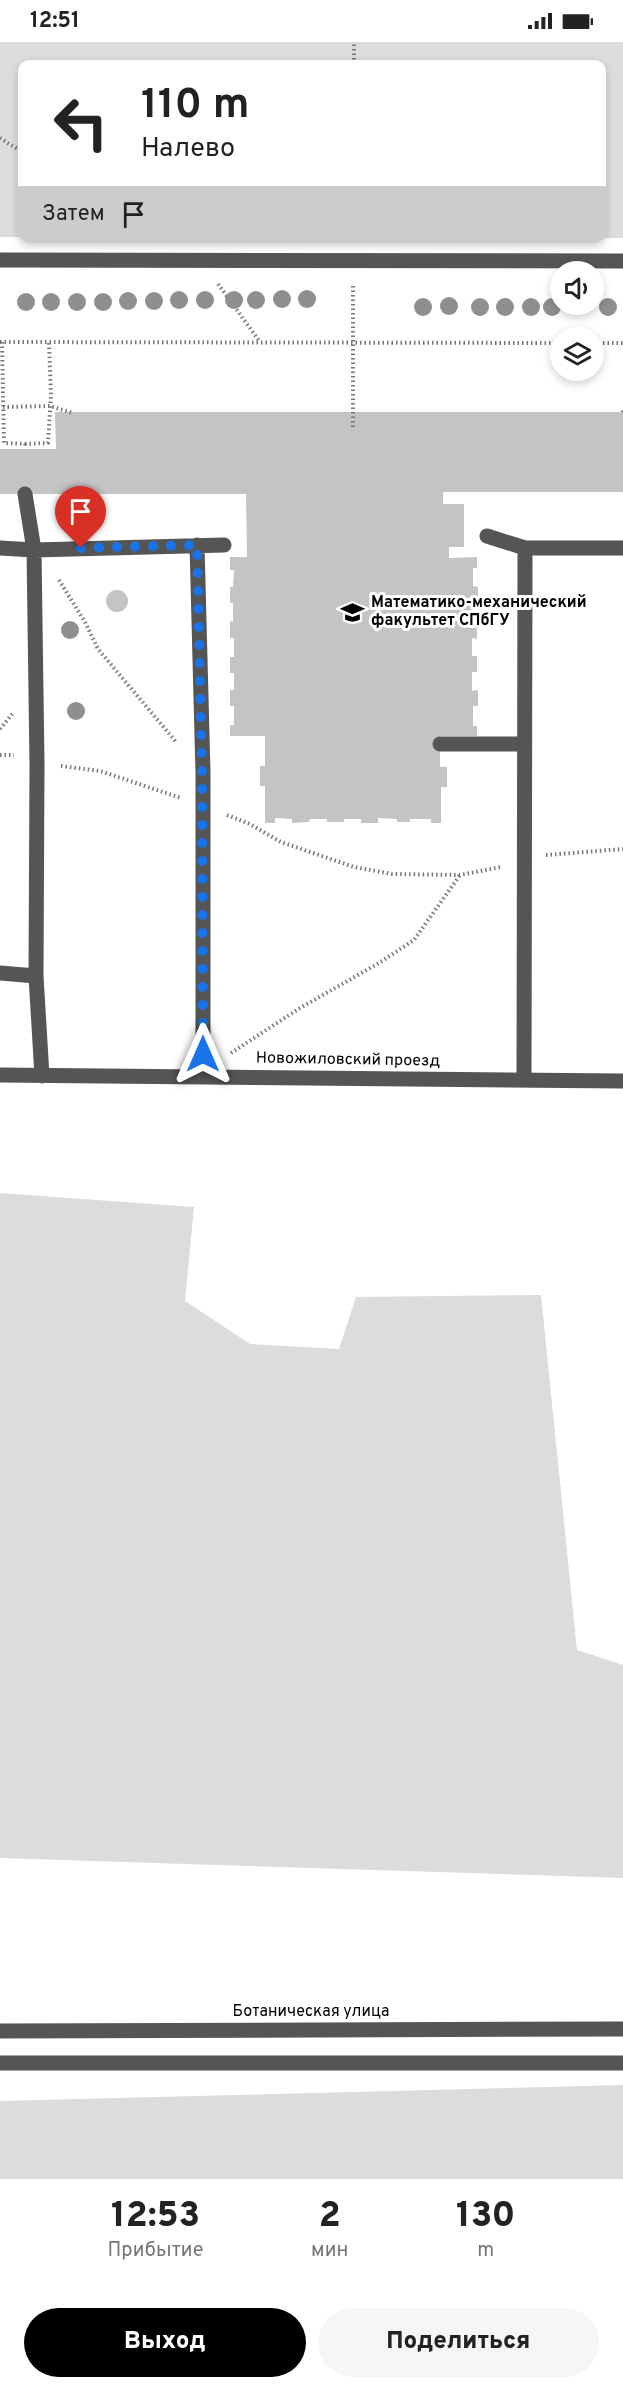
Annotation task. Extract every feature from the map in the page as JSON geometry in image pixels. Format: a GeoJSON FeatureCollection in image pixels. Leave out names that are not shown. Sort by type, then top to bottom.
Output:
{"type":"FeatureCollection","features":[{"type":"Feature","properties":{"kind":"street"},"geometry":{"type":"LineString","coordinates":[[0,260],[623,261]]}},
{"type":"Feature","properties":{"kind":"street"},"geometry":{"type":"LineString","coordinates":[[25,494],[34,549],[37,764],[36,976],[42,1076]]}},
{"type":"Feature","properties":{"kind":"street"},"geometry":{"type":"LineString","coordinates":[[487,536],[525,548],[623,548]]}},
{"type":"Feature","properties":{"kind":"street"},"geometry":{"type":"LineString","coordinates":[[197,545],[202,773],[203,1077]]}},
{"type":"Feature","properties":{"kind":"street"},"geometry":{"type":"LineString","coordinates":[[0,548],[224,545]]}},
{"type":"Feature","properties":{"kind":"street"},"geometry":{"type":"LineString","coordinates":[[524,1080],[525,548]]}},
{"type":"Feature","properties":{"kind":"street"},"geometry":{"type":"LineString","coordinates":[[440,744],[524,744]]}},
{"type":"Feature","properties":{"kind":"street"},"geometry":{"type":"LineString","coordinates":[[0,973],[36,976]]}},
{"type":"Feature","properties":{"kind":"street","name":"Новожиловский проезд"},"geometry":{"type":"LineString","coordinates":[[0,1075],[623,1081]]}},
{"type":"Feature","properties":{"kind":"street","name":"Ботаническая улица"},"geometry":{"type":"LineString","coordinates":[[0,2031],[623,2029]]}},
{"type":"Feature","properties":{"kind":"street"},"geometry":{"type":"LineString","coordinates":[[0,2063],[623,2063]]}},
{"type":"Feature","properties":{"kind":"path"},"geometry":{"type":"LineString","coordinates":[[354,42],[354,60]]}},
{"type":"Feature","properties":{"kind":"path"},"geometry":{"type":"LineString","coordinates":[[0,138],[18,149]]}},
{"type":"Feature","properties":{"kind":"path"},"geometry":{"type":"LineString","coordinates":[[353,260],[353,427]]}},
{"type":"Feature","properties":{"kind":"path"},"geometry":{"type":"LineString","coordinates":[[49,342],[48,443],[25,446],[4,443],[1,342],[49,342],[353,343],[550,343]]}},
{"type":"Feature","properties":{"kind":"path"},"geometry":{"type":"LineString","coordinates":[[604,343],[623,343]]}},
{"type":"Feature","properties":{"kind":"path"},"geometry":{"type":"LineString","coordinates":[[3,407],[50,406],[73,413]]}},
{"type":"Feature","properties":{"kind":"path"},"geometry":{"type":"LineString","coordinates":[[34,549],[58,578],[85,622],[98,649],[202,773]]}},
{"type":"Feature","properties":{"kind":"path"},"geometry":{"type":"LineString","coordinates":[[37,764],[100,771],[250,824],[280,842],[354,867],[392,874],[460,875],[551,854],[623,849]]}},
{"type":"Feature","properties":{"kind":"path"},"geometry":{"type":"LineString","coordinates":[[203,1077],[244,1043],[414,940],[460,875]]}},
{"type":"Feature","properties":{"kind":"shaded area"},"geometry":{"type":"Polygon","coordinates":[[[0,42],[623,42],[623,238],[606,238],[606,60],[18,60],[18,237],[0,237],[0,42]]]}},
{"type":"Feature","properties":{"kind":"shaded area"},"geometry":{"type":"Polygon","coordinates":[[[0,1193],[194,1207],[185,1301],[250,1344],[339,1349],[356,1297],[541,1295],[577,1650],[623,1665],[623,1878],[0,1858],[0,1193]]]}},
{"type":"Feature","properties":{"kind":"shaded area"},"geometry":{"type":"Polygon","coordinates":[[[623,2085],[623,2179],[0,2179],[0,2101],[623,2085]]]}},
{"type":"Feature","properties":{"kind":"building","name":"Математико-механический факультет СПбГУ"},"geometry":{"type":"Polygon","coordinates":[[[55,412],[623,412],[623,492],[443,492],[443,504],[464,504],[464,547],[449,547],[449,558],[477,557],[477,568],[473,568],[473,586],[478,587],[478,603],[472,603],[472,621],[477,621],[477,639],[472,638],[472,656],[477,656],[477,672],[472,672],[472,691],[478,690],[478,706],[473,706],[473,726],[477,726],[477,736],[440,736],[440,767],[447,767],[447,787],[441,787],[441,823],[431,823],[431,819],[410,819],[410,822],[397,822],[397,819],[378,818],[378,823],[361,823],[361,819],[327,822],[327,819],[310,819],[309,822],[292,823],[292,819],[275,818],[275,823],[265,823],[265,786],[260,786],[260,766],[265,766],[265,736],[230,736],[230,725],[234,725],[234,706],[230,706],[230,690],[234,690],[234,673],[230,673],[230,657],[234,657],[234,638],[230,638],[233,603],[230,603],[230,587],[233,587],[234,570],[230,570],[230,557],[247,557],[246,494],[0,494],[0,449],[56,449],[55,412]]]}},
{"type":"Feature","properties":{"kind":"building"},"geometry":{"type":"Polygon","coordinates":[[[117,590],[125,593],[128,601],[125,609],[117,612],[109,609],[106,601],[109,593],[117,590]]]}},
{"type":"Feature","properties":{"kind":"place","name":"Математико-механический факультет СПбГУ"},"geometry":{"type":"Point","coordinates":[353,612]}},
{"type":"Feature","properties":{"kind":"route"},"geometry":{"type":"LineString","coordinates":[[81,548],[197,545],[202,773],[203,1054]]}}]}
